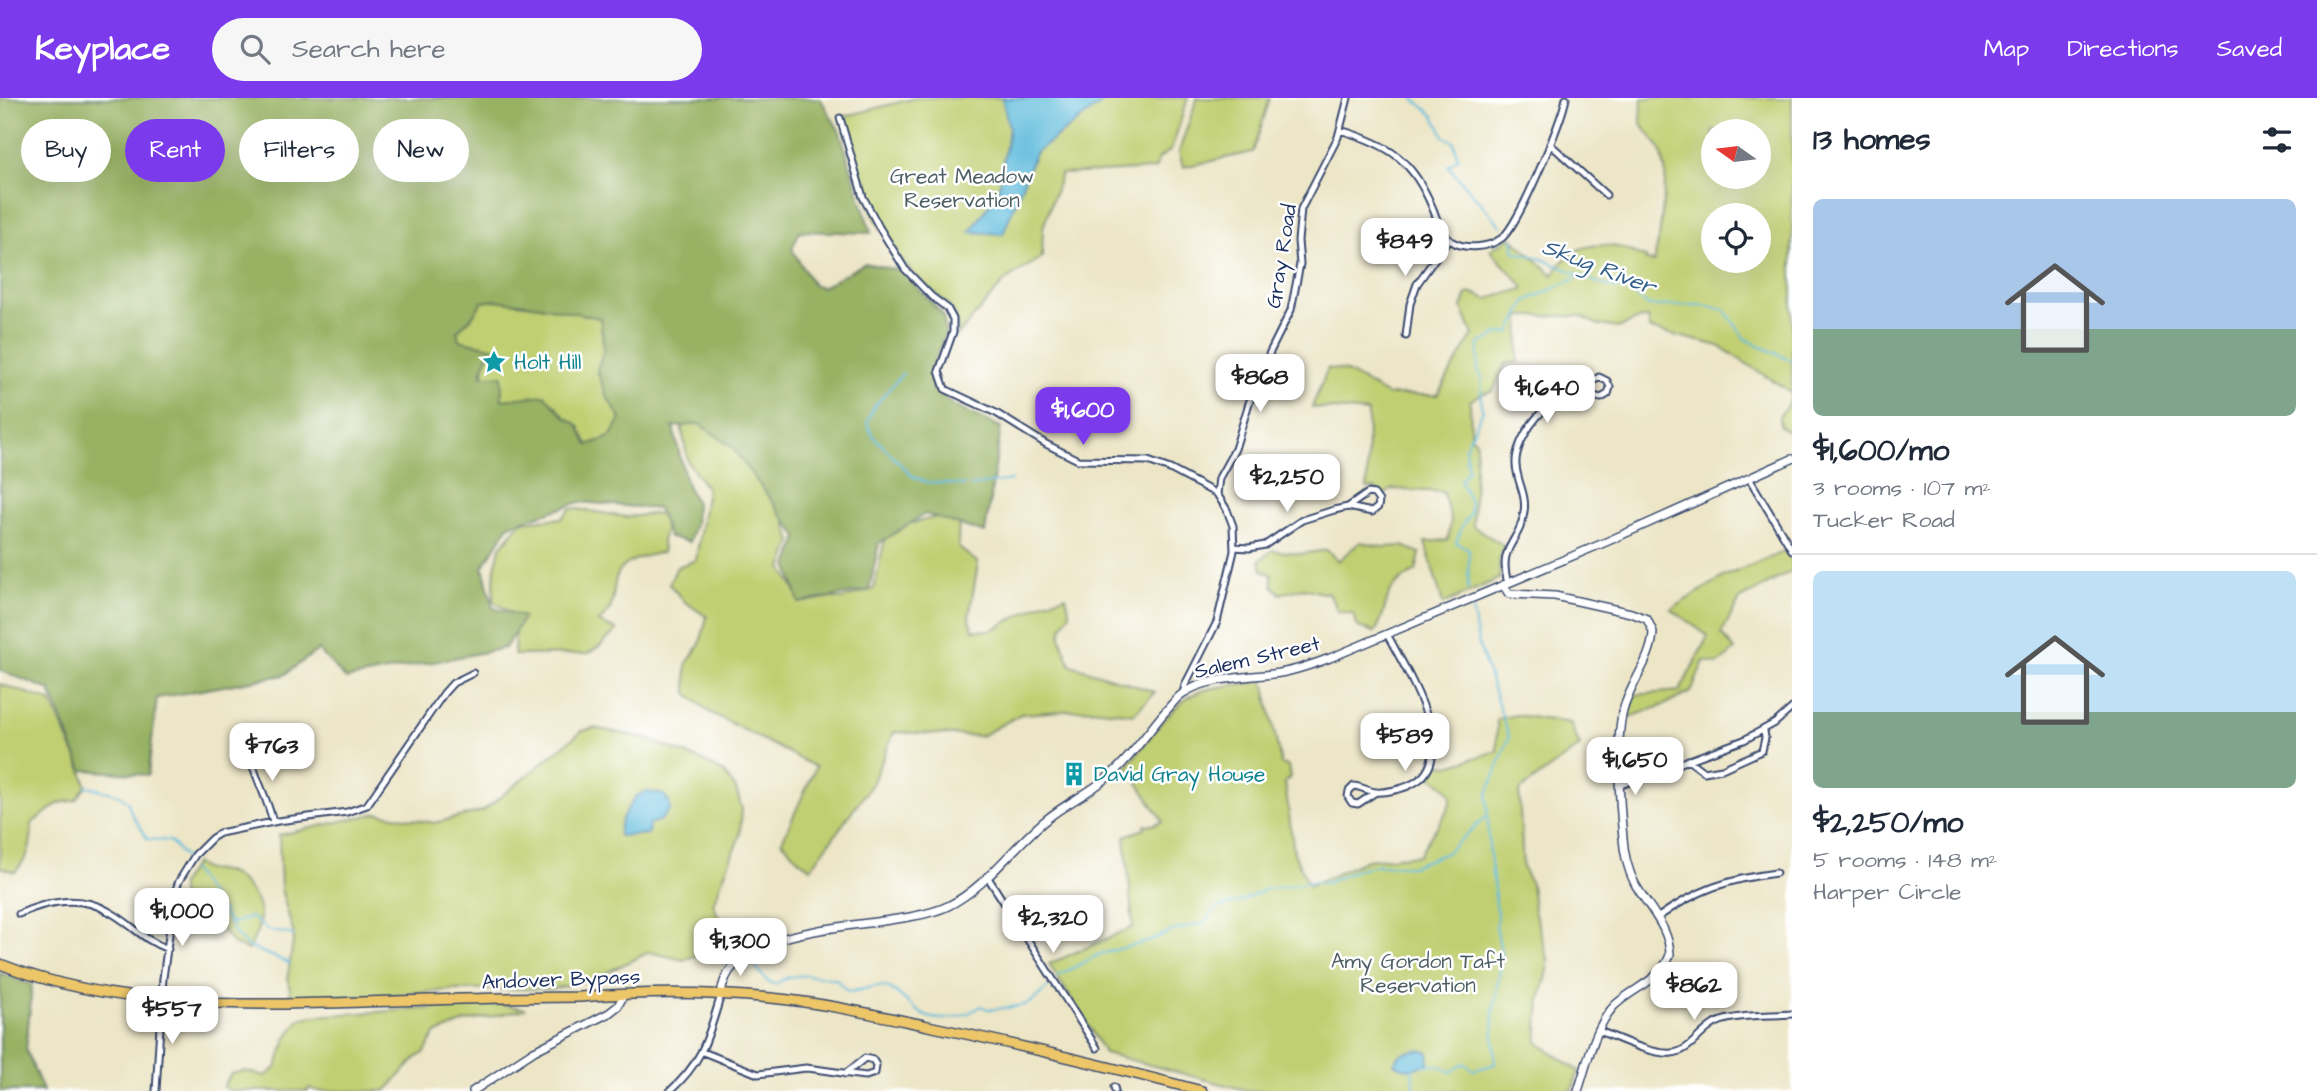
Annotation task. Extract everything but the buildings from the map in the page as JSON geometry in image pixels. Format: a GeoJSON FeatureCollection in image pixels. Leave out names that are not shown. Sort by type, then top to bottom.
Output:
{"type":"FeatureCollection","features":[{"type":"Feature","properties":{"kind":"main road","name":"Andover Bypass"},"geometry":{"type":"LineString","coordinates":[[0,964],[93,990],[162,1000],[287,1004],[624,994],[721,995],[772,999],[874,1015],[1058,1055],[1202,1091]]}},
{"type":"Feature","properties":{"kind":"street","name":"Gray Road"},"geometry":{"type":"LineString","coordinates":[[1217,494],[1219,478],[1235,449],[1254,392],[1291,310],[1300,264],[1299,220],[1304,200],[1340,130],[1348,98]]}},
{"type":"Feature","properties":{"kind":"street"},"geometry":{"type":"LineString","coordinates":[[1340,130],[1386,148],[1413,170],[1449,239],[1474,246],[1491,244],[1502,237],[1516,219],[1562,117],[1566,98]]}},
{"type":"Feature","properties":{"kind":"street"},"geometry":{"type":"LineString","coordinates":[[840,118],[863,197],[883,236],[905,269],[947,308],[953,319],[953,332],[939,371],[945,389],[988,409],[1078,460],[1149,461],[1170,469],[1217,494],[1227,510],[1233,526],[1234,547],[1228,581],[1217,622],[1183,693]]}},
{"type":"Feature","properties":{"kind":"street"},"geometry":{"type":"LineString","coordinates":[[1550,144],[1606,195]]}},
{"type":"Feature","properties":{"kind":"street"},"geometry":{"type":"LineString","coordinates":[[1406,336],[1410,304],[1417,284],[1449,239]]}},
{"type":"Feature","properties":{"kind":"street"},"geometry":{"type":"LineString","coordinates":[[1578,1091],[1599,1031],[1614,1006],[1665,966],[1670,955],[1669,946],[1657,919],[1634,881],[1626,861],[1622,835],[1621,718],[1651,645],[1653,632],[1650,622],[1631,613],[1563,598],[1509,594],[1505,584],[1505,555],[1521,526],[1525,505],[1516,467],[1517,452],[1544,408],[1562,395],[1580,390],[1599,377],[1607,381],[1610,387],[1608,394],[1601,398],[1580,390]]}},
{"type":"Feature","properties":{"kind":"street","name":"Salem Street"},"geometry":{"type":"LineString","coordinates":[[721,995],[722,986],[732,966],[759,947],[803,933],[924,916],[952,905],[988,876],[1048,818],[1117,769],[1183,693],[1210,683],[1304,668],[1792,459]]}},
{"type":"Feature","properties":{"kind":"street"},"geometry":{"type":"LineString","coordinates":[[1749,478],[1792,550]]}},
{"type":"Feature","properties":{"kind":"street"},"geometry":{"type":"LineString","coordinates":[[1234,547],[1265,545],[1302,520],[1348,507],[1366,493],[1374,494],[1379,501],[1378,507],[1371,512],[1348,507]]}},
{"type":"Feature","properties":{"kind":"street"},"geometry":{"type":"LineString","coordinates":[[1376,792],[1356,786],[1350,789],[1348,797],[1350,802],[1358,804],[1376,792],[1406,787],[1416,782],[1429,768],[1433,753],[1429,724],[1423,706],[1387,634]]}},
{"type":"Feature","properties":{"kind":"street"},"geometry":{"type":"LineString","coordinates":[[156,1091],[162,1000],[177,886],[200,849],[220,833],[272,822],[347,812],[367,804],[444,693],[453,683],[473,673]]}},
{"type":"Feature","properties":{"kind":"street"},"geometry":{"type":"LineString","coordinates":[[1621,785],[1763,731],[1792,708]]}},
{"type":"Feature","properties":{"kind":"street"},"geometry":{"type":"LineString","coordinates":[[1688,760],[1704,772],[1722,769],[1759,753],[1765,743],[1763,731]]}},
{"type":"Feature","properties":{"kind":"street"},"geometry":{"type":"LineString","coordinates":[[248,750],[272,822]]}},
{"type":"Feature","properties":{"kind":"street"},"geometry":{"type":"LineString","coordinates":[[1657,919],[1704,889],[1738,878],[1776,873]]}},
{"type":"Feature","properties":{"kind":"street"},"geometry":{"type":"LineString","coordinates":[[988,876],[1097,1048]]}},
{"type":"Feature","properties":{"kind":"street"},"geometry":{"type":"LineString","coordinates":[[19,914],[53,903],[70,901],[89,904],[108,911],[146,939],[168,948]]}},
{"type":"Feature","properties":{"kind":"street"},"geometry":{"type":"LineString","coordinates":[[472,1091],[534,1051],[609,1013],[618,1006],[624,994]]}},
{"type":"Feature","properties":{"kind":"street"},"geometry":{"type":"LineString","coordinates":[[670,1091],[688,1075],[703,1052],[721,995]]}},
{"type":"Feature","properties":{"kind":"street"},"geometry":{"type":"LineString","coordinates":[[1599,1031],[1670,1053],[1684,1049],[1705,1030],[1720,1021],[1792,1014]]}},
{"type":"Feature","properties":{"kind":"street"},"geometry":{"type":"LineString","coordinates":[[703,1052],[758,1074],[806,1068],[845,1073],[869,1076],[875,1073],[876,1065],[873,1060],[865,1058],[845,1073]]}},
{"type":"Feature","properties":{"kind":"green space"},"geometry":{"type":"Polygon","coordinates":[[[0,98],[820,98],[840,132],[871,233],[800,231],[792,249],[813,285],[822,287],[865,263],[902,271],[943,315],[946,333],[931,371],[933,388],[955,407],[1001,427],[985,533],[925,514],[879,543],[869,590],[799,603],[788,566],[798,537],[731,446],[699,424],[673,427],[687,485],[696,503],[695,524],[689,542],[669,537],[658,509],[580,502],[509,525],[483,567],[493,608],[524,617],[505,648],[346,679],[318,650],[284,675],[157,698],[148,775],[82,770],[50,690],[0,670],[0,98]],[[496,300],[482,302],[471,318],[457,331],[459,340],[499,351],[488,355],[482,376],[502,376],[502,400],[545,395],[565,417],[578,425],[588,445],[610,437],[621,419],[607,397],[597,370],[604,350],[600,318],[496,300]]]}},
{"type":"Feature","properties":{"kind":"green space","name":"Great Meadow Reservation"},"geometry":{"type":"Polygon","coordinates":[[[915,98],[1188,98],[1171,150],[1159,158],[1155,169],[1061,174],[1043,228],[1042,257],[1005,281],[957,336],[958,325],[950,307],[910,270],[877,222],[860,182],[843,117],[915,98]]]}},
{"type":"Feature","properties":{"kind":"green space"},"geometry":{"type":"Polygon","coordinates":[[[1197,98],[1270,98],[1253,152],[1183,167],[1179,152],[1197,98]]]}},
{"type":"Feature","properties":{"kind":"green space"},"geometry":{"type":"Polygon","coordinates":[[[1642,98],[1792,98],[1792,393],[1719,346],[1650,329],[1648,318],[1641,318],[1618,328],[1596,324],[1581,316],[1520,316],[1518,362],[1506,364],[1493,391],[1470,401],[1471,436],[1476,441],[1473,526],[1504,546],[1499,560],[1500,578],[1443,604],[1425,542],[1448,540],[1451,520],[1443,492],[1392,489],[1383,496],[1376,489],[1367,488],[1368,412],[1312,407],[1328,368],[1345,371],[1388,395],[1437,395],[1473,335],[1462,308],[1467,294],[1473,293],[1487,299],[1523,289],[1490,250],[1511,237],[1553,275],[1559,265],[1574,252],[1592,246],[1625,249],[1646,257],[1646,261],[1654,262],[1666,174],[1661,150],[1641,124],[1642,98]]]}},
{"type":"Feature","properties":{"kind":"green space"},"geometry":{"type":"Polygon","coordinates":[[[496,300],[601,318],[604,350],[597,370],[607,397],[622,419],[610,437],[588,445],[578,425],[565,417],[555,405],[517,399],[502,401],[483,375],[488,355],[499,351],[459,340],[457,331],[471,318],[482,302],[496,300]]]}},
{"type":"Feature","properties":{"kind":"green space"},"geometry":{"type":"Polygon","coordinates":[[[1792,393],[1792,434],[1780,426],[1779,417],[1792,393]]]}},
{"type":"Feature","properties":{"kind":"green space"},"geometry":{"type":"Polygon","coordinates":[[[694,420],[731,445],[784,516],[792,542],[782,568],[798,595],[842,599],[874,589],[887,529],[959,512],[958,547],[978,563],[969,617],[973,630],[992,630],[1045,602],[1066,596],[1070,614],[1062,627],[1061,639],[1071,665],[1155,692],[1134,714],[1091,709],[1021,714],[981,736],[894,732],[872,784],[811,868],[800,861],[782,841],[816,767],[709,712],[687,693],[686,665],[700,644],[707,617],[684,601],[669,584],[677,567],[696,560],[707,489],[688,462],[681,424],[694,420]]]}},
{"type":"Feature","properties":{"kind":"green space"},"geometry":{"type":"Polygon","coordinates":[[[571,508],[627,517],[661,513],[668,519],[662,541],[663,552],[636,559],[619,572],[611,607],[598,622],[617,630],[600,646],[587,654],[514,655],[516,616],[493,601],[495,568],[500,548],[521,522],[562,518],[571,508]]]}},
{"type":"Feature","properties":{"kind":"green space"},"geometry":{"type":"Polygon","coordinates":[[[1360,542],[1383,547],[1403,546],[1420,553],[1416,571],[1391,591],[1375,632],[1358,627],[1353,614],[1337,611],[1327,592],[1304,588],[1280,594],[1273,586],[1272,575],[1262,570],[1260,560],[1273,550],[1300,554],[1327,550],[1338,561],[1360,542]]]}},
{"type":"Feature","properties":{"kind":"green space"},"geometry":{"type":"Polygon","coordinates":[[[1786,551],[1792,561],[1792,571],[1740,599],[1721,634],[1735,650],[1718,664],[1704,661],[1691,692],[1627,718],[1634,695],[1680,691],[1708,636],[1671,609],[1725,576],[1786,551]]]}},
{"type":"Feature","properties":{"kind":"green space","name":"Amy Gordon Taft Reservation"},"geometry":{"type":"Polygon","coordinates":[[[1264,681],[1281,764],[1288,766],[1290,777],[1285,783],[1294,853],[1309,886],[1367,860],[1419,855],[1445,814],[1451,799],[1448,790],[1429,775],[1435,762],[1449,766],[1497,751],[1497,719],[1516,715],[1570,723],[1580,746],[1519,791],[1523,868],[1531,884],[1534,910],[1548,959],[1548,971],[1540,1000],[1537,1042],[1579,1071],[1572,1091],[1249,1091],[1104,1053],[1049,964],[1133,927],[1125,836],[1144,829],[1145,825],[1163,821],[1127,766],[1169,714],[1189,697],[1214,688],[1264,681]]]}},
{"type":"Feature","properties":{"kind":"green space"},"geometry":{"type":"Polygon","coordinates":[[[0,684],[51,701],[82,770],[86,786],[76,800],[59,803],[32,823],[29,849],[15,872],[0,867],[0,684]]]}},
{"type":"Feature","properties":{"kind":"green space"},"geometry":{"type":"Polygon","coordinates":[[[594,728],[645,738],[703,761],[724,773],[736,789],[742,809],[740,835],[713,904],[723,927],[747,946],[740,956],[733,960],[728,951],[700,954],[683,960],[649,952],[591,980],[552,989],[451,990],[380,996],[291,998],[288,975],[294,935],[281,889],[279,835],[378,813],[434,823],[483,811],[582,731],[594,728]],[[643,794],[635,797],[624,816],[632,835],[643,835],[648,824],[661,820],[670,809],[643,794]]]}},
{"type":"Feature","properties":{"kind":"green space"},"geometry":{"type":"Polygon","coordinates":[[[195,863],[208,870],[232,874],[253,894],[259,907],[260,918],[257,932],[248,950],[233,944],[205,907],[181,895],[181,884],[195,863]]]}},
{"type":"Feature","properties":{"kind":"green space"},"geometry":{"type":"Polygon","coordinates":[[[0,973],[32,985],[26,1050],[43,1091],[0,1091],[0,973]]]}},
{"type":"Feature","properties":{"kind":"green space"},"geometry":{"type":"Polygon","coordinates":[[[502,1004],[526,1009],[465,1022],[435,1034],[425,1052],[416,1058],[386,1091],[317,1091],[309,1088],[308,1091],[230,1091],[223,1086],[231,1074],[245,1071],[265,1076],[276,1068],[287,1037],[300,1019],[502,1004]]]}},
{"type":"Feature","properties":{"kind":"water"},"geometry":{"type":"Polygon","coordinates":[[[1002,98],[1109,98],[1035,153],[1003,234],[970,232],[998,192],[1009,128],[1002,98]]]}},
{"type":"Feature","properties":{"kind":"water"},"geometry":{"type":"Polygon","coordinates":[[[646,791],[664,795],[670,809],[661,820],[649,824],[648,834],[619,836],[624,815],[635,797],[646,791]]]}},
{"type":"Feature","properties":{"kind":"water"},"geometry":{"type":"Polygon","coordinates":[[[1418,1050],[1429,1052],[1429,1062],[1412,1069],[1394,1063],[1404,1053],[1418,1050]]]}},
{"type":"Feature","properties":{"kind":"waterway","name":"Skug River"},"geometry":{"type":"LineString","coordinates":[[1413,98],[1434,116],[1444,136],[1454,142],[1458,158],[1448,166],[1501,226]]}},
{"type":"Feature","properties":{"kind":"waterway","name":"Skug River"},"geometry":{"type":"LineString","coordinates":[[1513,238],[1515,252],[1537,257],[1601,284],[1628,291],[1649,306],[1704,305],[1725,310],[1745,339],[1792,361]]}},
{"type":"Feature","properties":{"kind":"waterway"},"geometry":{"type":"LineString","coordinates":[[1468,589],[1469,549],[1456,543],[1470,514],[1470,502],[1460,480],[1468,470],[1465,448],[1483,410],[1482,377],[1478,371],[1479,344],[1499,334],[1510,333],[1526,301],[1581,276]]}},
{"type":"Feature","properties":{"kind":"waterway"},"geometry":{"type":"LineString","coordinates":[[903,373],[873,408],[867,423],[873,436],[912,476],[926,482],[964,485]]}},
{"type":"Feature","properties":{"kind":"waterway"},"geometry":{"type":"LineString","coordinates":[[970,486],[1011,480]]}},
{"type":"Feature","properties":{"kind":"waterway"},"geometry":{"type":"LineString","coordinates":[[1424,1065],[1437,1065],[1451,1072],[1464,1063],[1474,1070],[1495,1064],[1493,1013],[1502,957],[1496,925],[1487,796],[1509,737],[1478,642],[1472,608]]}},
{"type":"Feature","properties":{"kind":"waterway"},"geometry":{"type":"LineString","coordinates":[[86,786],[120,795],[128,802],[131,813],[147,839],[170,841],[186,859]]}},
{"type":"Feature","properties":{"kind":"waterway"},"geometry":{"type":"LineString","coordinates":[[1057,976],[1100,954],[1204,923],[1214,909],[1267,889],[1312,882],[1326,883],[1376,865],[1412,866],[1446,853],[1487,816]]}},
{"type":"Feature","properties":{"kind":"waterway"},"geometry":{"type":"LineString","coordinates":[[191,869],[236,935],[247,946],[289,963]]}},
{"type":"Feature","properties":{"kind":"waterway"},"geometry":{"type":"LineString","coordinates":[[228,921],[233,923],[251,917],[268,930],[294,935]]}},
{"type":"Feature","properties":{"kind":"waterway"},"geometry":{"type":"LineString","coordinates":[[724,941],[735,950]]}},
{"type":"Feature","properties":{"kind":"waterway"},"geometry":{"type":"LineString","coordinates":[[751,962],[768,982],[776,984],[789,977],[805,976],[836,979],[847,991],[884,986],[919,1012],[939,1019],[962,1016],[981,1006],[992,1009],[1024,1005],[1033,1001],[1049,986]]}},
{"type":"Feature","properties":{"kind":"waterway"},"geometry":{"type":"LineString","coordinates":[[1412,1068],[1415,1091]]}},
{"type":"Feature","properties":{"kind":"place","name":"Holt Hill"},"geometry":{"type":"Point","coordinates":[494,362]}},
{"type":"Feature","properties":{"kind":"place","name":"David Gray House"},"geometry":{"type":"Point","coordinates":[1074,774]}}]}
